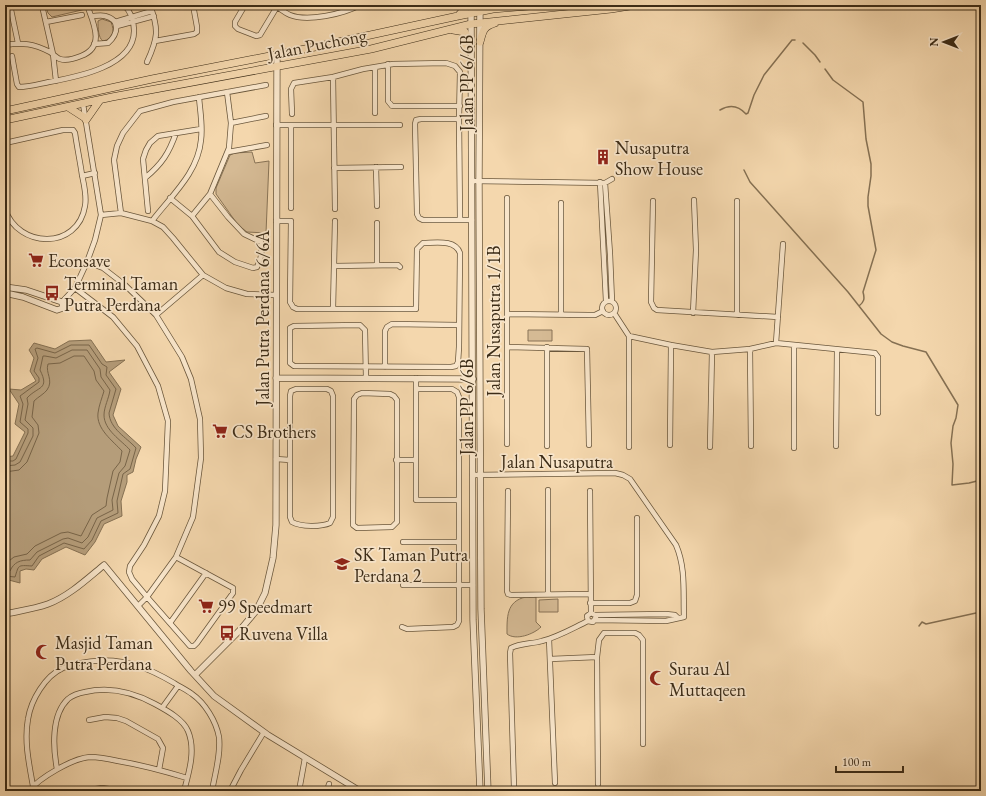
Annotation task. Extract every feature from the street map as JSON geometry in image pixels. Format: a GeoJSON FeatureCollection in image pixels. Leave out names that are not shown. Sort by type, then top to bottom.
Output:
{"type":"FeatureCollection","features":[{"type":"Feature","properties":{"kind":"main road"},"geometry":{"type":"LineString","coordinates":[[458,16],[469,5]]}},
{"type":"Feature","properties":{"kind":"main road","name":"Jalan Puchong"},"geometry":{"type":"LineString","coordinates":[[5,111],[471,14],[480,9],[490,7],[541,5]]}},
{"type":"Feature","properties":{"kind":"main road","name":"Jalan Puchong"},"geometry":{"type":"LineString","coordinates":[[5,120],[100,100],[371,49],[471,24],[636,5]]}},
{"type":"Feature","properties":{"kind":"main road"},"geometry":{"type":"LineString","coordinates":[[480,42],[487,26],[501,20]]}},
{"type":"Feature","properties":{"kind":"main road"},"geometry":{"type":"LineString","coordinates":[[448,30],[465,32],[471,44]]}},
{"type":"Feature","properties":{"kind":"main road"},"geometry":{"type":"LineString","coordinates":[[54,100],[59,102],[77,99],[83,104],[89,95],[107,89]]}},
{"type":"Feature","properties":{"kind":"main road"},"geometry":{"type":"LineString","coordinates":[[68,107],[85,119],[100,100]]}},
{"type":"Feature","properties":{"kind":"street"},"geometry":{"type":"LineString","coordinates":[[10,5],[18,42]]}},
{"type":"Feature","properties":{"kind":"street"},"geometry":{"type":"LineString","coordinates":[[5,45],[18,42],[32,45],[53,54],[60,59],[77,58],[85,55],[91,50],[94,44],[96,32],[92,16],[87,5]]}},
{"type":"Feature","properties":{"kind":"street"},"geometry":{"type":"LineString","coordinates":[[12,56],[17,84],[19,87],[87,75],[118,59],[132,44],[134,33],[133,19],[128,9],[124,5]]}},
{"type":"Feature","properties":{"kind":"street"},"geometry":{"type":"LineString","coordinates":[[147,62],[155,42],[157,30],[150,5]]}},
{"type":"Feature","properties":{"kind":"street"},"geometry":{"type":"LineString","coordinates":[[155,42],[194,34],[197,32],[193,5]]}},
{"type":"Feature","properties":{"kind":"street"},"geometry":{"type":"LineString","coordinates":[[245,5],[235,22],[236,26],[256,36],[260,35],[277,6],[290,15],[301,18],[336,14],[360,5]]}},
{"type":"Feature","properties":{"kind":"street"},"geometry":{"type":"LineString","coordinates":[[411,5],[418,5]]}},
{"type":"Feature","properties":{"kind":"street","name":"Jalan PP 6/6B"},"geometry":{"type":"LineString","coordinates":[[469,5],[471,14],[473,620],[480,791]]}},
{"type":"Feature","properties":{"kind":"street","name":"Jalan PP 6/6B"},"geometry":{"type":"LineString","coordinates":[[480,9],[479,180],[481,609],[488,791]]}},
{"type":"Feature","properties":{"kind":"street"},"geometry":{"type":"LineString","coordinates":[[43,10],[53,54],[56,81]]}},
{"type":"Feature","properties":{"kind":"street"},"geometry":{"type":"LineString","coordinates":[[116,24],[152,11]]}},
{"type":"Feature","properties":{"kind":"street"},"geometry":{"type":"LineString","coordinates":[[46,22],[82,15]]}},
{"type":"Feature","properties":{"kind":"street"},"geometry":{"type":"LineString","coordinates":[[92,16],[104,16],[116,24]]}},
{"type":"Feature","properties":{"kind":"street"},"geometry":{"type":"LineString","coordinates":[[133,19],[154,16]]}},
{"type":"Feature","properties":{"kind":"street"},"geometry":{"type":"LineString","coordinates":[[94,44],[108,43],[116,34],[116,24]]}},
{"type":"Feature","properties":{"kind":"street","name":"Jalan Putra Perdana 6/6A"},"geometry":{"type":"LineString","coordinates":[[195,675],[240,630],[256,611],[265,593],[275,543],[276,54]]}},
{"type":"Feature","properties":{"kind":"street"},"geometry":{"type":"LineString","coordinates":[[388,64],[388,101],[392,106],[460,106]]}},
{"type":"Feature","properties":{"kind":"street"},"geometry":{"type":"LineString","coordinates":[[292,114],[291,89],[294,83],[333,77],[388,64],[446,64],[455,66],[460,72],[460,220]]}},
{"type":"Feature","properties":{"kind":"street"},"geometry":{"type":"LineString","coordinates":[[375,67],[375,113]]}},
{"type":"Feature","properties":{"kind":"street"},"geometry":{"type":"LineString","coordinates":[[333,77],[335,209]]}},
{"type":"Feature","properties":{"kind":"street"},"geometry":{"type":"LineString","coordinates":[[120,213],[114,160],[117,146],[123,133],[140,111],[173,102],[266,85]]}},
{"type":"Feature","properties":{"kind":"street"},"geometry":{"type":"LineString","coordinates":[[192,216],[210,194],[228,152],[231,123],[227,92]]}},
{"type":"Feature","properties":{"kind":"street"},"geometry":{"type":"LineString","coordinates":[[152,221],[190,175],[198,158],[202,140],[199,97]]}},
{"type":"Feature","properties":{"kind":"street"},"geometry":{"type":"LineString","coordinates":[[62,302],[75,288],[87,262],[96,240],[101,215],[83,104]]}},
{"type":"Feature","properties":{"kind":"street"},"geometry":{"type":"LineString","coordinates":[[231,123],[266,116]]}},
{"type":"Feature","properties":{"kind":"street"},"geometry":{"type":"LineString","coordinates":[[459,119],[421,118],[416,120],[417,214],[419,218],[423,220],[472,220]]}},
{"type":"Feature","properties":{"kind":"street"},"geometry":{"type":"LineString","coordinates":[[276,125],[400,125]]}},
{"type":"Feature","properties":{"kind":"street"},"geometry":{"type":"LineString","coordinates":[[291,125],[291,208]]}},
{"type":"Feature","properties":{"kind":"street"},"geometry":{"type":"LineString","coordinates":[[148,211],[143,160],[150,143],[158,136],[201,129]]}},
{"type":"Feature","properties":{"kind":"street"},"geometry":{"type":"LineString","coordinates":[[5,143],[63,130],[73,130],[75,133],[85,191],[85,206],[80,220],[74,228],[64,235],[51,240],[34,238],[20,232],[8,219],[5,209]]}},
{"type":"Feature","properties":{"kind":"street"},"geometry":{"type":"LineString","coordinates":[[145,178],[162,164],[176,133]]}},
{"type":"Feature","properties":{"kind":"street"},"geometry":{"type":"LineString","coordinates":[[228,152],[267,145]]}},
{"type":"Feature","properties":{"kind":"street"},"geometry":{"type":"LineString","coordinates":[[376,167],[377,206]]}},
{"type":"Feature","properties":{"kind":"street"},"geometry":{"type":"LineString","coordinates":[[334,168],[401,167]]}},
{"type":"Feature","properties":{"kind":"street"},"geometry":{"type":"LineString","coordinates":[[82,176],[95,174]]}},
{"type":"Feature","properties":{"kind":"street"},"geometry":{"type":"LineString","coordinates":[[472,181],[602,183],[612,179]]}},
{"type":"Feature","properties":{"kind":"street"},"geometry":{"type":"LineString","coordinates":[[602,183],[609,239],[612,301],[616,307],[614,313]]}},
{"type":"Feature","properties":{"kind":"street"},"geometry":{"type":"LineString","coordinates":[[602,183],[606,301],[602,306],[603,312]]}},
{"type":"Feature","properties":{"kind":"street"},"geometry":{"type":"LineString","coordinates":[[170,198],[192,216],[219,252],[235,262],[253,268],[257,267],[261,261],[261,242],[244,234],[210,194]]}},
{"type":"Feature","properties":{"kind":"street","name":"Jalan Nusaputra 1/1B"},"geometry":{"type":"LineString","coordinates":[[507,198],[507,444]]}},
{"type":"Feature","properties":{"kind":"street"},"geometry":{"type":"LineString","coordinates":[[693,313],[696,250],[694,200]]}},
{"type":"Feature","properties":{"kind":"street"},"geometry":{"type":"LineString","coordinates":[[653,201],[652,305],[657,310],[778,317]]}},
{"type":"Feature","properties":{"kind":"street"},"geometry":{"type":"LineString","coordinates":[[737,201],[737,315]]}},
{"type":"Feature","properties":{"kind":"street"},"geometry":{"type":"LineString","coordinates":[[561,203],[561,314]]}},
{"type":"Feature","properties":{"kind":"street"},"geometry":{"type":"LineString","coordinates":[[101,215],[120,213],[152,221],[163,227],[203,275],[226,288],[247,294],[276,295]]}},
{"type":"Feature","properties":{"kind":"street"},"geometry":{"type":"LineString","coordinates":[[276,221],[291,221],[290,302],[293,307],[297,309],[416,309],[417,248],[423,243],[448,243],[455,245],[460,252],[458,362],[456,366],[451,368],[366,367],[292,365],[290,363],[290,328],[294,326],[360,325],[366,330],[366,367],[366,378]]}},
{"type":"Feature","properties":{"kind":"street"},"geometry":{"type":"LineString","coordinates":[[333,309],[335,221]]}},
{"type":"Feature","properties":{"kind":"street"},"geometry":{"type":"LineString","coordinates":[[377,223],[377,265]]}},
{"type":"Feature","properties":{"kind":"street"},"geometry":{"type":"LineString","coordinates":[[603,239],[609,239]]}},
{"type":"Feature","properties":{"kind":"street"},"geometry":{"type":"LineString","coordinates":[[776,343],[783,244]]}},
{"type":"Feature","properties":{"kind":"street"},"geometry":{"type":"LineString","coordinates":[[604,255],[610,254]]}},
{"type":"Feature","properties":{"kind":"street"},"geometry":{"type":"LineString","coordinates":[[87,262],[102,268],[125,285],[156,315],[182,357],[191,379],[200,419],[201,458],[193,517],[176,557],[147,597],[138,606]]}},
{"type":"Feature","properties":{"kind":"street"},"geometry":{"type":"LineString","coordinates":[[334,266],[398,265],[400,267]]}},
{"type":"Feature","properties":{"kind":"street"},"geometry":{"type":"LineString","coordinates":[[156,315],[203,275]]}},
{"type":"Feature","properties":{"kind":"street"},"geometry":{"type":"LineString","coordinates":[[6,286],[26,290],[62,302]]}},
{"type":"Feature","properties":{"kind":"street"},"geometry":{"type":"LineString","coordinates":[[75,288],[113,317],[137,346],[158,386],[168,421],[165,491],[159,516],[144,545],[130,566],[129,572],[132,579],[190,646],[194,646],[233,593],[234,588],[176,557]]}},
{"type":"Feature","properties":{"kind":"street"},"geometry":{"type":"LineString","coordinates":[[5,293],[23,297],[57,310],[63,308],[62,302]]}},
{"type":"Feature","properties":{"kind":"street"},"geometry":{"type":"LineString","coordinates":[[606,301],[612,301]]}},
{"type":"Feature","properties":{"kind":"street"},"geometry":{"type":"LineString","coordinates":[[507,314],[595,315],[603,312]]}},
{"type":"Feature","properties":{"kind":"street"},"geometry":{"type":"LineString","coordinates":[[603,312],[608,315],[614,313]]}},
{"type":"Feature","properties":{"kind":"street"},"geometry":{"type":"LineString","coordinates":[[614,313],[629,336],[629,447]]}},
{"type":"Feature","properties":{"kind":"street"},"geometry":{"type":"LineString","coordinates":[[385,367],[385,331],[387,327],[392,324],[459,325]]}},
{"type":"Feature","properties":{"kind":"street"},"geometry":{"type":"LineString","coordinates":[[629,336],[712,352],[750,349],[776,343],[875,353],[878,357],[878,413]]}},
{"type":"Feature","properties":{"kind":"street"},"geometry":{"type":"LineString","coordinates":[[670,445],[671,345]]}},
{"type":"Feature","properties":{"kind":"street"},"geometry":{"type":"LineString","coordinates":[[794,346],[794,448]]}},
{"type":"Feature","properties":{"kind":"street"},"geometry":{"type":"LineString","coordinates":[[508,347],[587,349],[589,445]]}},
{"type":"Feature","properties":{"kind":"street"},"geometry":{"type":"LineString","coordinates":[[547,347],[547,446]]}},
{"type":"Feature","properties":{"kind":"street"},"geometry":{"type":"LineString","coordinates":[[750,349],[751,446]]}},
{"type":"Feature","properties":{"kind":"street"},"geometry":{"type":"LineString","coordinates":[[836,446],[837,350]]}},
{"type":"Feature","properties":{"kind":"street"},"geometry":{"type":"LineString","coordinates":[[710,447],[712,352]]}},
{"type":"Feature","properties":{"kind":"street"},"geometry":{"type":"LineString","coordinates":[[276,378],[473,378]]}},
{"type":"Feature","properties":{"kind":"street"},"geometry":{"type":"LineString","coordinates":[[416,378],[416,500],[459,500]]}},
{"type":"Feature","properties":{"kind":"street"},"geometry":{"type":"LineString","coordinates":[[296,388],[327,389],[333,396],[333,517],[330,523],[324,525],[296,525],[292,522],[290,517],[290,460],[291,391],[296,388]]}},
{"type":"Feature","properties":{"kind":"street"},"geometry":{"type":"LineString","coordinates":[[402,627],[407,629],[446,628],[457,625],[459,621],[459,397],[457,392],[452,389],[416,389]]}},
{"type":"Feature","properties":{"kind":"street"},"geometry":{"type":"LineString","coordinates":[[390,394],[397,400],[396,460],[397,518],[395,525],[392,528],[357,528],[353,524],[354,399],[357,395],[390,394]]}},
{"type":"Feature","properties":{"kind":"street"},"geometry":{"type":"LineString","coordinates":[[276,459],[290,460]]}},
{"type":"Feature","properties":{"kind":"street"},"geometry":{"type":"LineString","coordinates":[[396,460],[416,460]]}},
{"type":"Feature","properties":{"kind":"street","name":"Jalan Nusaputra"},"geometry":{"type":"LineString","coordinates":[[473,475],[615,473],[624,475],[630,479],[676,545],[681,556],[684,618],[678,618],[674,615],[666,614],[594,616]]}},
{"type":"Feature","properties":{"kind":"street"},"geometry":{"type":"LineString","coordinates":[[548,490],[548,594]]}},
{"type":"Feature","properties":{"kind":"street"},"geometry":{"type":"LineString","coordinates":[[508,491],[508,594],[590,594]]}},
{"type":"Feature","properties":{"kind":"street"},"geometry":{"type":"LineString","coordinates":[[590,491],[590,603],[594,616]]}},
{"type":"Feature","properties":{"kind":"street"},"geometry":{"type":"LineString","coordinates":[[590,603],[630,603],[635,600],[637,595],[638,518]]}},
{"type":"Feature","properties":{"kind":"street"},"geometry":{"type":"LineString","coordinates":[[403,542],[459,542]]}},
{"type":"Feature","properties":{"kind":"street"},"geometry":{"type":"LineString","coordinates":[[5,614],[48,604],[86,580],[104,565],[195,675],[220,701],[264,732],[358,791]]}},
{"type":"Feature","properties":{"kind":"street"},"geometry":{"type":"LineString","coordinates":[[170,623],[206,573]]}},
{"type":"Feature","properties":{"kind":"street"},"geometry":{"type":"LineString","coordinates":[[403,585],[473,585]]}},
{"type":"Feature","properties":{"kind":"street"},"geometry":{"type":"LineString","coordinates":[[588,621],[587,616],[594,616]]}},
{"type":"Feature","properties":{"kind":"street"},"geometry":{"type":"LineString","coordinates":[[514,788],[511,648],[518,645],[537,643],[549,639],[588,621],[590,622],[594,616]]}},
{"type":"Feature","properties":{"kind":"street"},"geometry":{"type":"LineString","coordinates":[[598,784],[597,657],[599,640],[604,633],[635,633],[643,640],[643,744]]}},
{"type":"Feature","properties":{"kind":"street"},"geometry":{"type":"LineString","coordinates":[[549,639],[555,783]]}},
{"type":"Feature","properties":{"kind":"street"},"geometry":{"type":"LineString","coordinates":[[550,659],[597,657]]}},
{"type":"Feature","properties":{"kind":"street"},"geometry":{"type":"LineString","coordinates":[[33,786],[27,740],[28,719],[33,703],[41,688],[51,677],[63,669],[83,663],[109,660],[138,665],[160,675],[192,694],[203,703],[212,717],[219,736],[219,757],[212,791]]}},
{"type":"Feature","properties":{"kind":"street"},"geometry":{"type":"LineString","coordinates":[[162,708],[178,686]]}},
{"type":"Feature","properties":{"kind":"street"},"geometry":{"type":"LineString","coordinates":[[57,769],[55,729],[61,709],[68,699],[92,690],[121,690],[142,697],[162,708],[177,718],[187,729],[191,743],[191,757],[184,791]]}},
{"type":"Feature","properties":{"kind":"street"},"geometry":{"type":"LineString","coordinates":[[89,720],[105,717],[117,718],[126,721],[158,740],[163,748],[159,770]]}},
{"type":"Feature","properties":{"kind":"street"},"geometry":{"type":"LineString","coordinates":[[230,791],[264,732]]}},
{"type":"Feature","properties":{"kind":"street"},"geometry":{"type":"LineString","coordinates":[[29,791],[33,786],[57,769],[82,758],[91,757],[133,763],[187,778]]}},
{"type":"Feature","properties":{"kind":"street"},"geometry":{"type":"LineString","coordinates":[[299,791],[305,758]]}},
{"type":"Feature","properties":{"kind":"street"},"geometry":{"type":"LineString","coordinates":[[327,791],[329,784]]}},
{"type":"Feature","properties":{"kind":"street"},"geometry":{"type":"LineString","coordinates":[[85,791],[102,788],[123,791]]}},
{"type":"Feature","properties":{"kind":"shaded area"},"geometry":{"type":"Polygon","coordinates":[[[39,5],[84,5],[86,9],[52,17],[48,13],[46,7],[40,8],[39,5]]]}},
{"type":"Feature","properties":{"kind":"shaded area"},"geometry":{"type":"Polygon","coordinates":[[[102,19],[111,22],[113,28],[111,36],[103,41],[99,35],[98,26],[98,21],[102,19]]]}},
{"type":"Feature","properties":{"kind":"shaded area"},"geometry":{"type":"Polygon","coordinates":[[[252,152],[255,163],[269,161],[266,233],[247,232],[238,225],[216,194],[216,188],[230,155],[235,153],[252,152]]]}},
{"type":"Feature","properties":{"kind":"shaded area"},"geometry":{"type":"Polygon","coordinates":[[[528,330],[552,330],[552,341],[528,341],[528,330]]]}},
{"type":"Feature","properties":{"kind":"shaded area"},"geometry":{"type":"Polygon","coordinates":[[[526,597],[536,597],[536,622],[541,627],[525,636],[511,636],[507,634],[509,611],[515,602],[526,597]]]}},
{"type":"Feature","properties":{"kind":"shaded area"},"geometry":{"type":"Polygon","coordinates":[[[558,599],[558,612],[539,612],[539,600],[558,599]]]}},
{"type":"Feature","properties":{"kind":"water"},"geometry":{"type":"Polygon","coordinates":[[[91,340],[106,362],[125,360],[109,372],[121,389],[113,415],[118,426],[141,447],[133,472],[127,475],[127,482],[121,501],[122,516],[104,524],[95,542],[85,555],[66,547],[42,559],[34,570],[26,569],[20,571],[20,583],[5,579],[5,457],[13,456],[25,432],[15,424],[19,404],[9,389],[21,390],[36,381],[30,371],[34,358],[29,350],[34,343],[55,349],[69,341],[91,340]]]}},
{"type":"Feature","properties":{"kind":"waterway"},"geometry":{"type":"LineString","coordinates":[[720,110],[734,106],[746,114],[748,113],[754,95],[764,75],[792,40],[795,40]]}},
{"type":"Feature","properties":{"kind":"waterway"},"geometry":{"type":"LineString","coordinates":[[803,43],[820,62]]}},
{"type":"Feature","properties":{"kind":"waterway"},"geometry":{"type":"LineString","coordinates":[[825,69],[833,80],[863,102],[866,139],[871,164],[868,206],[876,250],[863,292],[864,300],[859,306]]}},
{"type":"Feature","properties":{"kind":"waterway"},"geometry":{"type":"LineString","coordinates":[[744,170],[750,182],[848,292],[881,334],[892,342],[926,352],[958,405],[951,443],[953,464],[952,485],[981,480]]}},
{"type":"Feature","properties":{"kind":"waterway"},"geometry":{"type":"LineString","coordinates":[[919,626],[922,622],[926,624],[976,613],[981,608]]}},
{"type":"Feature","properties":{"kind":"place","name":"Nusaputra Show House"},"geometry":{"type":"Point","coordinates":[603,157]}},
{"type":"Feature","properties":{"kind":"place","name":"Econsave"},"geometry":{"type":"Point","coordinates":[36,260]}},
{"type":"Feature","properties":{"kind":"place","name":"Terminal Taman Putra Perdana"},"geometry":{"type":"Point","coordinates":[52,293]}},
{"type":"Feature","properties":{"kind":"place","name":"CS Brothers"},"geometry":{"type":"Point","coordinates":[220,431]}},
{"type":"Feature","properties":{"kind":"place","name":"SK Taman Putra Perdana 2"},"geometry":{"type":"Point","coordinates":[342,564]}},
{"type":"Feature","properties":{"kind":"place","name":"99 Speedmart"},"geometry":{"type":"Point","coordinates":[206,606]}},
{"type":"Feature","properties":{"kind":"place","name":"Ruvena Villa"},"geometry":{"type":"Point","coordinates":[227,633]}},
{"type":"Feature","properties":{"kind":"place","name":"Masjid Taman Putra Perdana"},"geometry":{"type":"Point","coordinates":[43,652]}},
{"type":"Feature","properties":{"kind":"place","name":"Surau Al Muttaqeen"},"geometry":{"type":"Point","coordinates":[657,678]}}]}
